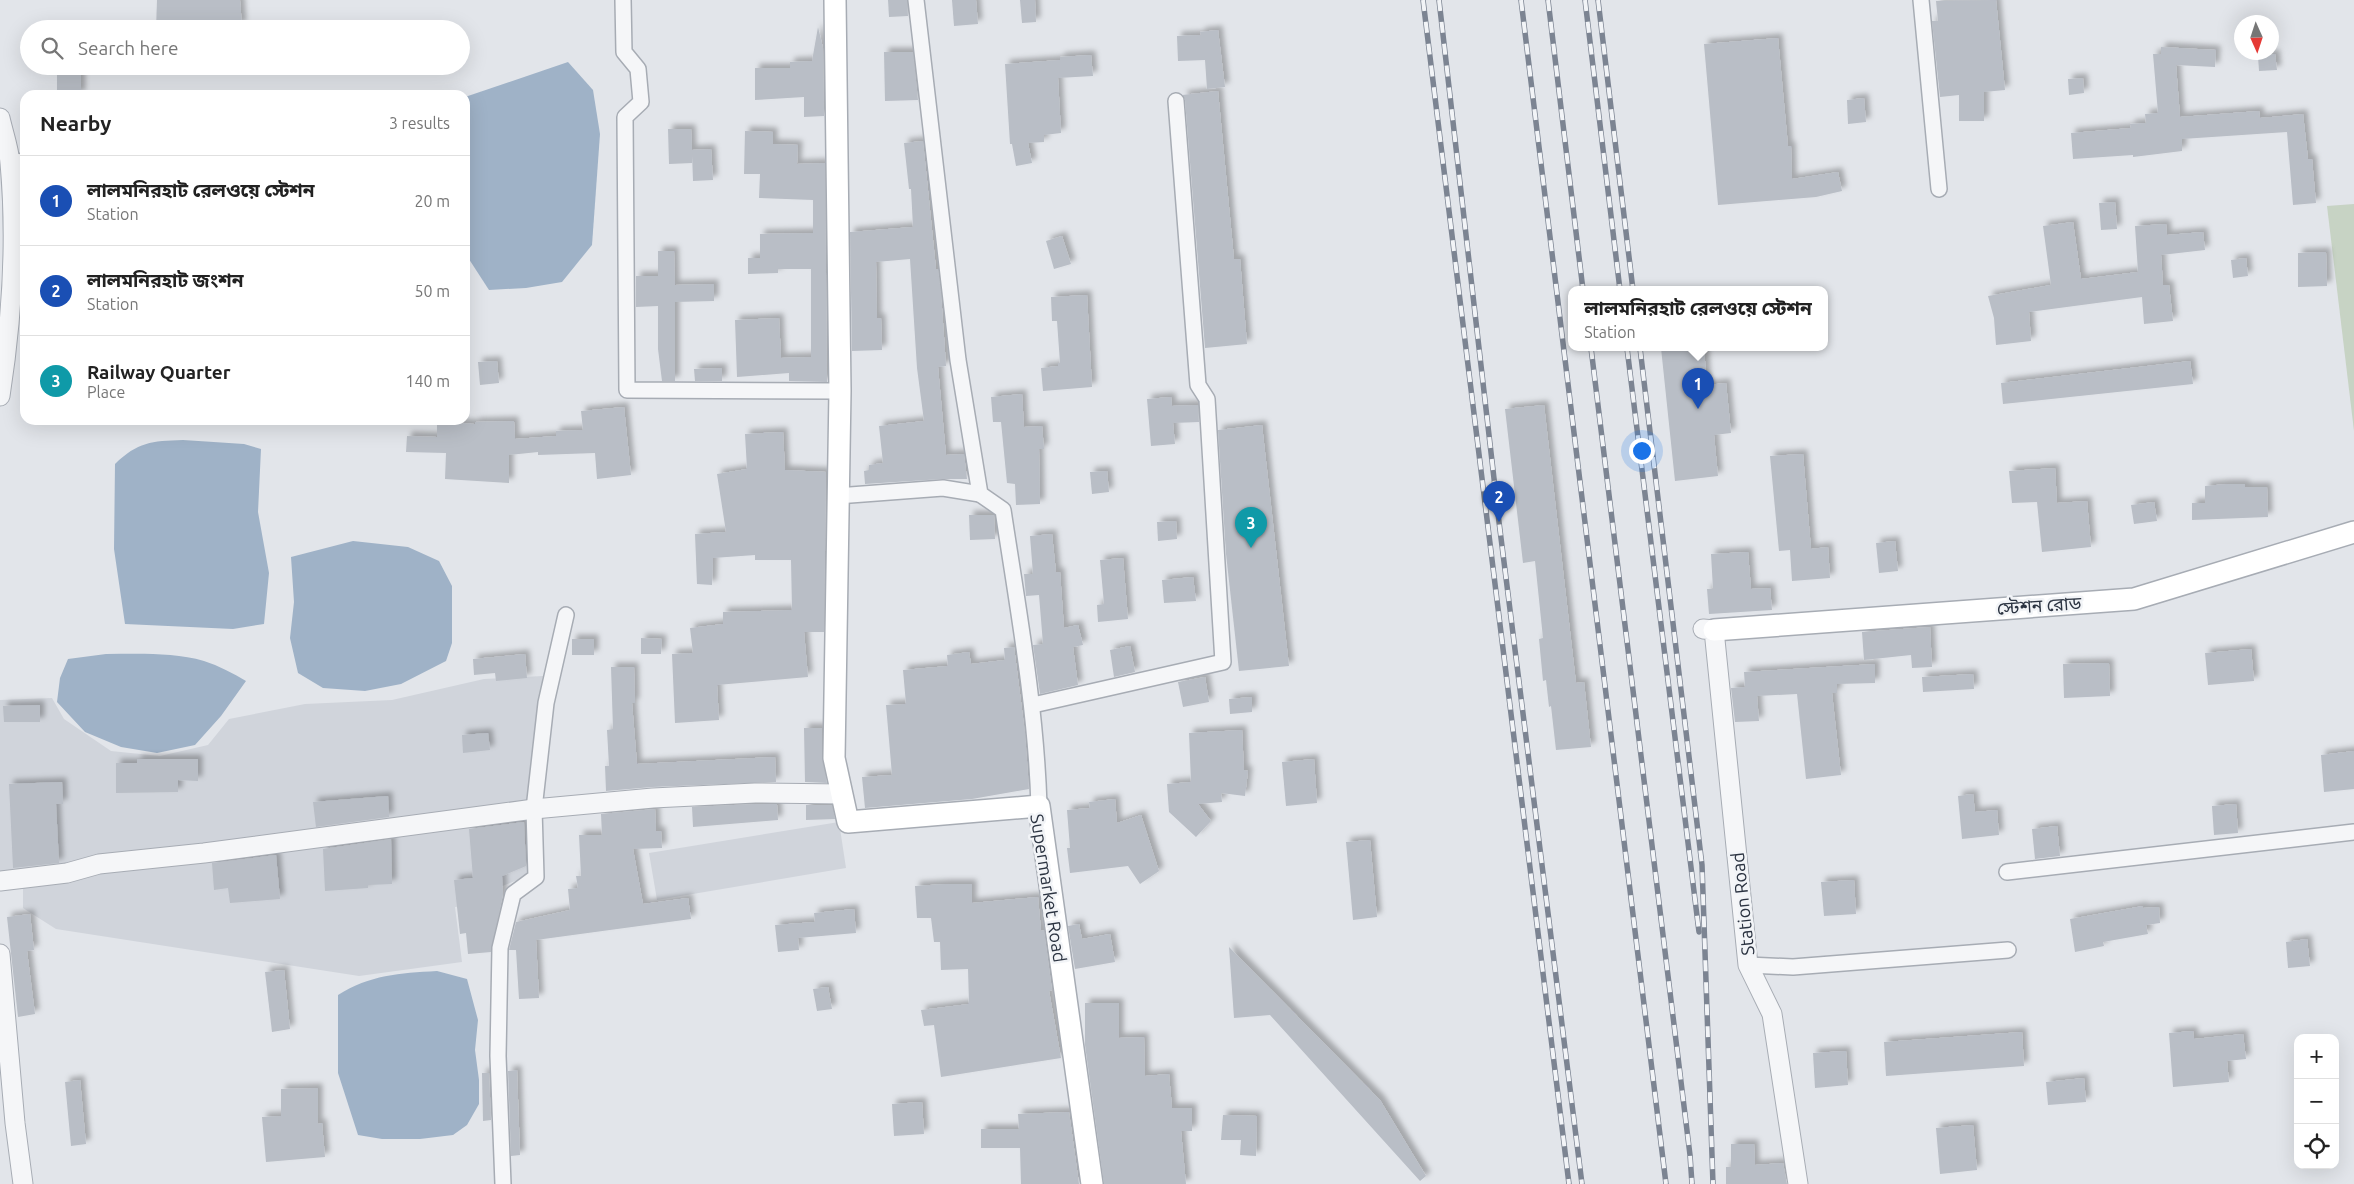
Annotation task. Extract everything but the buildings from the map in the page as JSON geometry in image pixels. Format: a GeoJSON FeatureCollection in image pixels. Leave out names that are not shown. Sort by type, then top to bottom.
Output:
{"type":"FeatureCollection","features":[{"type":"Feature","properties":{"kind":"main road"},"geometry":{"type":"LineString","coordinates":[[835,0],[840,391],[834,758],[842,794]]}},
{"type":"Feature","properties":{"kind":"main road","name":"স্টেশন রোড"},"geometry":{"type":"LineString","coordinates":[[1709,629],[2134,599],[2354,532]]}},
{"type":"Feature","properties":{"kind":"main road","name":"Supermarket Road"},"geometry":{"type":"LineString","coordinates":[[842,794],[848,822],[1039,806],[1092,1184]]}},
{"type":"Feature","properties":{"kind":"street"},"geometry":{"type":"LineString","coordinates":[[623,0],[624,52],[638,68],[640,102],[625,117],[627,390],[840,391]]}},
{"type":"Feature","properties":{"kind":"street"},"geometry":{"type":"LineString","coordinates":[[916,0],[958,360],[980,494]]}},
{"type":"Feature","properties":{"kind":"street"},"geometry":{"type":"LineString","coordinates":[[1921,0],[1939,189]]}},
{"type":"Feature","properties":{"kind":"street"},"geometry":{"type":"LineString","coordinates":[[1033,704],[1223,662],[1207,399],[1198,385],[1176,101]]}},
{"type":"Feature","properties":{"kind":"street"},"geometry":{"type":"LineString","coordinates":[[0,118],[18,162],[10,334],[0,396]]}},
{"type":"Feature","properties":{"kind":"street"},"geometry":{"type":"LineString","coordinates":[[837,496],[943,488],[980,494],[1003,510],[1033,704],[1039,806]]}},
{"type":"Feature","properties":{"kind":"street"},"geometry":{"type":"LineString","coordinates":[[504,1184],[498,1056],[500,948],[513,894],[536,877],[534,809],[546,703],[566,615]]}},
{"type":"Feature","properties":{"kind":"street","name":"Station Road"},"geometry":{"type":"LineString","coordinates":[[1709,629],[1748,966],[1772,1014],[1798,1184]]}},
{"type":"Feature","properties":{"kind":"street"},"geometry":{"type":"LineString","coordinates":[[0,881],[67,873],[99,864],[534,809],[653,798],[755,793],[842,794]]}},
{"type":"Feature","properties":{"kind":"street"},"geometry":{"type":"LineString","coordinates":[[2007,872],[2354,832]]}},
{"type":"Feature","properties":{"kind":"street"},"geometry":{"type":"LineString","coordinates":[[1748,966],[1794,967],[2008,950]]}},
{"type":"Feature","properties":{"kind":"street"},"geometry":{"type":"LineString","coordinates":[[0,954],[15,1123],[23,1184]]}},
{"type":"Feature","properties":{"kind":"shaded area"},"geometry":{"type":"Polygon","coordinates":[[[543,676],[538,711],[536,804],[0,878],[0,700],[52,698],[64,719],[111,751],[160,756],[208,745],[229,719],[305,704],[392,700],[484,679],[543,676]]]}},
{"type":"Feature","properties":{"kind":"shaded area"},"geometry":{"type":"Polygon","coordinates":[[[534,809],[533,874],[500,887],[500,903],[455,907],[462,962],[359,976],[56,929],[23,908],[23,881],[534,809]]]}},
{"type":"Feature","properties":{"kind":"shaded area"},"geometry":{"type":"Polygon","coordinates":[[[839,822],[846,868],[657,900],[649,853],[839,822]]]}},
{"type":"Feature","properties":{"kind":"green space"},"geometry":{"type":"Polygon","coordinates":[[[2354,204],[2354,431],[2327,206],[2354,204]]]}},
{"type":"Feature","properties":{"kind":"water"},"geometry":{"type":"Polygon","coordinates":[[[568,62],[593,90],[600,134],[592,245],[562,282],[526,288],[489,290],[470,261],[470,95],[568,62]]]}},
{"type":"Feature","properties":{"kind":"water"},"geometry":{"type":"Polygon","coordinates":[[[183,440],[244,444],[261,449],[258,512],[269,573],[264,624],[233,629],[125,624],[114,549],[115,464],[131,451],[146,444],[183,440]]]}},
{"type":"Feature","properties":{"kind":"water"},"geometry":{"type":"Polygon","coordinates":[[[353,541],[408,547],[439,561],[452,586],[452,643],[446,661],[401,684],[365,691],[323,688],[298,673],[290,638],[294,602],[291,557],[353,541]]]}},
{"type":"Feature","properties":{"kind":"water"},"geometry":{"type":"Polygon","coordinates":[[[106,654],[155,654],[192,658],[215,665],[246,681],[221,716],[195,745],[157,753],[121,747],[85,732],[57,702],[60,678],[68,659],[106,654]]]}},
{"type":"Feature","properties":{"kind":"water"},"geometry":{"type":"Polygon","coordinates":[[[437,971],[467,979],[478,1020],[475,1050],[479,1080],[479,1104],[467,1125],[453,1135],[420,1139],[382,1139],[358,1135],[338,1073],[338,995],[362,983],[385,976],[437,971]]]}},
{"type":"Feature","properties":{"kind":"railway"},"geometry":{"type":"LineString","coordinates":[[1423,0],[1569,1184]]}},
{"type":"Feature","properties":{"kind":"railway"},"geometry":{"type":"LineString","coordinates":[[1439,0],[1499,522],[1582,1184]]}},
{"type":"Feature","properties":{"kind":"railway"},"geometry":{"type":"LineString","coordinates":[[1521,0],[1666,1184]]}},
{"type":"Feature","properties":{"kind":"railway"},"geometry":{"type":"LineString","coordinates":[[1548,0],[1583,286]]}},
{"type":"Feature","properties":{"kind":"railway"},"geometry":{"type":"LineString","coordinates":[[1585,0],[1620,286]]}},
{"type":"Feature","properties":{"kind":"railway"},"geometry":{"type":"LineString","coordinates":[[1598,0],[1633,286]]}},
{"type":"Feature","properties":{"kind":"railway"},"geometry":{"type":"LineString","coordinates":[[1591,351],[1692,1184]]}},
{"type":"Feature","properties":{"kind":"railway"},"geometry":{"type":"LineString","coordinates":[[1627,351],[1699,932]]}},
{"type":"Feature","properties":{"kind":"railway"},"geometry":{"type":"LineString","coordinates":[[1640,351],[1702,865],[1713,1184]]}},
{"type":"Feature","properties":{"kind":"place","name":"লালমনিরহাট রেলওয়ে স্টেশন"},"geometry":{"type":"Point","coordinates":[1698,409]}},
{"type":"Feature","properties":{"kind":"place","name":"লালমনিরহাট জংশন"},"geometry":{"type":"Point","coordinates":[1499,522]}},
{"type":"Feature","properties":{"kind":"place","name":"Railway Quarter"},"geometry":{"type":"Point","coordinates":[1251,548]}}]}
